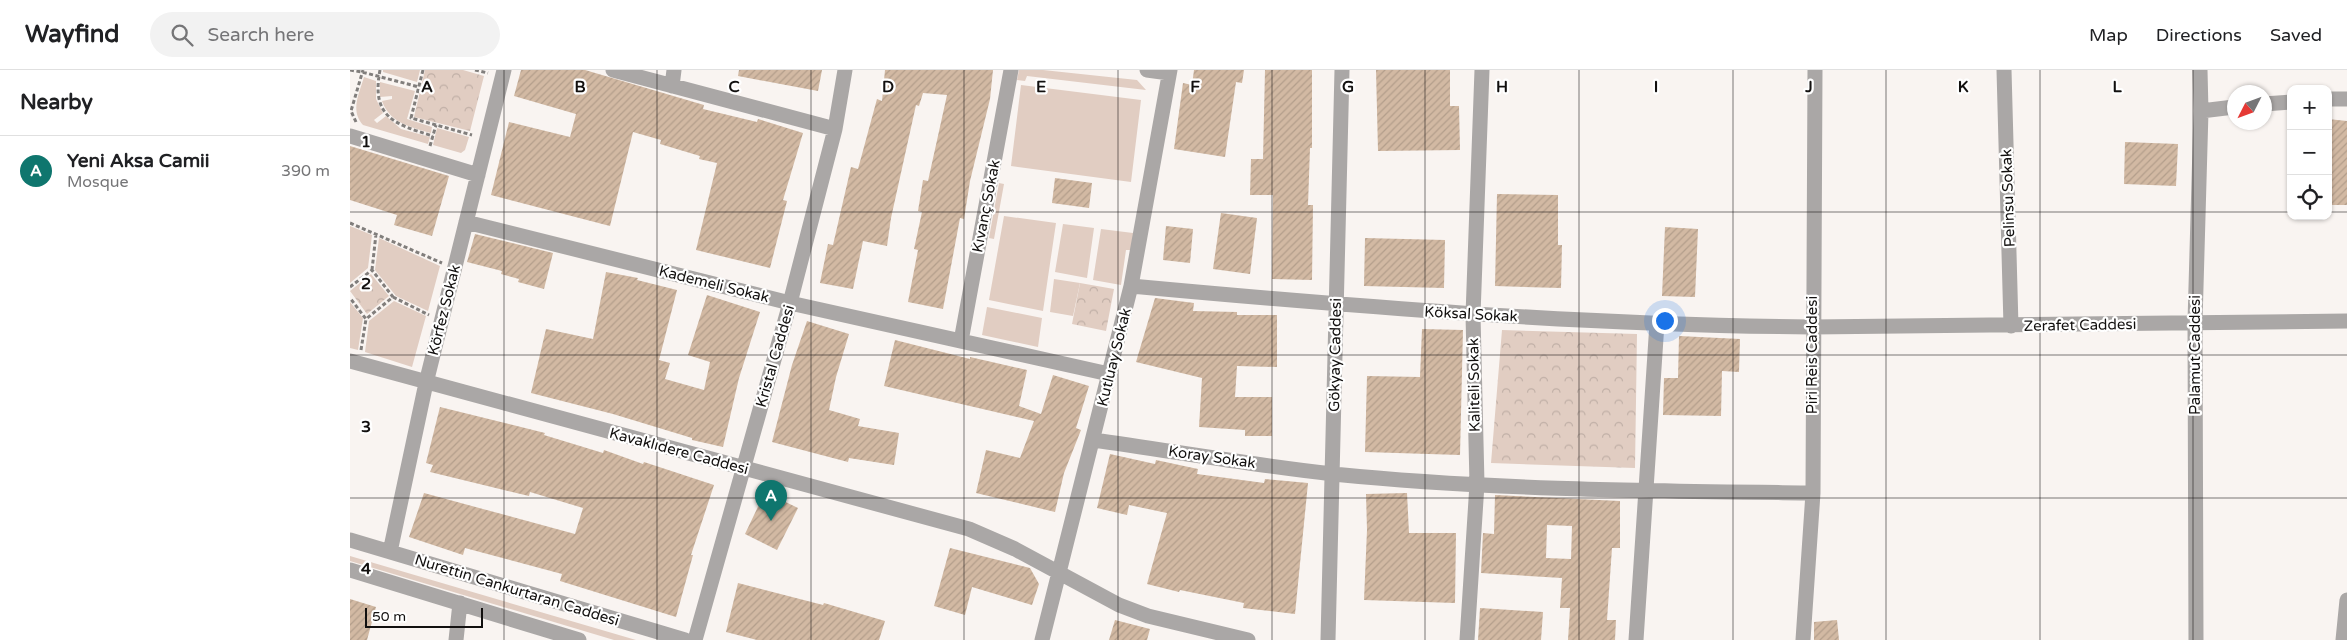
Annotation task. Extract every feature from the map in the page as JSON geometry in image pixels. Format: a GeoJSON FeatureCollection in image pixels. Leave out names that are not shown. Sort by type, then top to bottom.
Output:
{"type":"FeatureCollection","features":[{"type":"Feature","properties":{"kind":"street","name":"Körfez Sokak"},"geometry":{"type":"LineString","coordinates":[[390,552],[426,382],[432,320],[466,222],[504,70]]}},
{"type":"Feature","properties":{"kind":"street"},"geometry":{"type":"LineString","coordinates":[[613,70],[835,129]]}},
{"type":"Feature","properties":{"kind":"street"},"geometry":{"type":"LineString","coordinates":[[672,86],[674,70]]}},
{"type":"Feature","properties":{"kind":"street","name":"Kristal Caddesi"},"geometry":{"type":"LineString","coordinates":[[695,640],[790,303],[835,129],[845,70]]}},
{"type":"Feature","properties":{"kind":"street","name":"Kıvanç Sokak"},"geometry":{"type":"LineString","coordinates":[[961,341],[1011,70]]}},
{"type":"Feature","properties":{"kind":"street"},"geometry":{"type":"LineString","coordinates":[[1146,70],[1170,71]]}},
{"type":"Feature","properties":{"kind":"street","name":"Gökyay Caddesi"},"geometry":{"type":"LineString","coordinates":[[1328,640],[1342,70]]}},
{"type":"Feature","properties":{"kind":"street","name":"Kaliteli Sokak"},"geometry":{"type":"LineString","coordinates":[[1467,640],[1477,484],[1473,315],[1482,70]]}},
{"type":"Feature","properties":{"kind":"street","name":"Piri Reis Caddesi"},"geometry":{"type":"LineString","coordinates":[[1803,640],[1813,493],[1812,327],[1815,70]]}},
{"type":"Feature","properties":{"kind":"street","name":"Pelinsu Sokak"},"geometry":{"type":"LineString","coordinates":[[2004,70],[2011,326]]}},
{"type":"Feature","properties":{"kind":"street","name":"Palamut Caddesi"},"geometry":{"type":"LineString","coordinates":[[2196,640],[2195,322],[2201,111],[2200,70]]}},
{"type":"Feature","properties":{"kind":"street","name":"Kutluay Sokak"},"geometry":{"type":"LineString","coordinates":[[1042,640],[1131,286],[1170,71]]}},
{"type":"Feature","properties":{"kind":"street"},"geometry":{"type":"LineString","coordinates":[[2332,99],[2347,99]]}},
{"type":"Feature","properties":{"kind":"street"},"geometry":{"type":"LineString","coordinates":[[2272,103],[2287,102]]}},
{"type":"Feature","properties":{"kind":"street"},"geometry":{"type":"LineString","coordinates":[[2201,111],[2227,108]]}},
{"type":"Feature","properties":{"kind":"street"},"geometry":{"type":"LineString","coordinates":[[355,131],[478,175]]}},
{"type":"Feature","properties":{"kind":"street","name":"Kademeli Sokak"},"geometry":{"type":"LineString","coordinates":[[466,222],[790,303],[1109,374]]}},
{"type":"Feature","properties":{"kind":"street","name":"Köksal Sokak"},"geometry":{"type":"LineString","coordinates":[[1131,286],[1336,305],[1473,315],[1812,327]]}},
{"type":"Feature","properties":{"kind":"street","name":"Zerafet Caddesi"},"geometry":{"type":"LineString","coordinates":[[1812,327],[2347,321]]}},
{"type":"Feature","properties":{"kind":"street"},"geometry":{"type":"LineString","coordinates":[[1636,640],[1657,323]]}},
{"type":"Feature","properties":{"kind":"street","name":"Kavaklıdere Caddesi"},"geometry":{"type":"LineString","coordinates":[[353,357],[426,382],[969,529],[1015,549],[1104,598],[1148,616],[1248,640]]}},
{"type":"Feature","properties":{"kind":"street","name":"Koray Sokak"},"geometry":{"type":"LineString","coordinates":[[1093,440],[1332,474],[1477,484],[1646,491],[1813,493]]}},
{"type":"Feature","properties":{"kind":"street","name":"Nurettin Cankurtaran Caddesi"},"geometry":{"type":"LineString","coordinates":[[350,540],[685,640]]}},
{"type":"Feature","properties":{"kind":"street","name":"Nurettin Cankurtaran Caddesi"},"geometry":{"type":"LineString","coordinates":[[350,570],[579,640]]}},
{"type":"Feature","properties":{"kind":"street"},"geometry":{"type":"LineString","coordinates":[[456,640],[460,603]]}},
{"type":"Feature","properties":{"kind":"street"},"geometry":{"type":"LineString","coordinates":[[2343,640],[2346,610]]}},
{"type":"Feature","properties":{"kind":"path"},"geometry":{"type":"LineString","coordinates":[[350,70],[363,71],[419,87]]}},
{"type":"Feature","properties":{"kind":"path"},"geometry":{"type":"LineString","coordinates":[[380,70],[378,96],[386,114],[400,126],[433,136]]}},
{"type":"Feature","properties":{"kind":"path"},"geometry":{"type":"LineString","coordinates":[[423,70],[411,118],[472,135]]}},
{"type":"Feature","properties":{"kind":"path"},"geometry":{"type":"LineString","coordinates":[[474,70],[488,73]]}},
{"type":"Feature","properties":{"kind":"path"},"geometry":{"type":"LineString","coordinates":[[355,131],[351,111],[363,71]]}},
{"type":"Feature","properties":{"kind":"path"},"geometry":{"type":"LineString","coordinates":[[421,145],[430,148],[436,125]]}},
{"type":"Feature","properties":{"kind":"path"},"geometry":{"type":"LineString","coordinates":[[350,223],[443,263],[441,272]]}},
{"type":"Feature","properties":{"kind":"path"},"geometry":{"type":"LineString","coordinates":[[376,234],[372,270],[393,297],[432,320]]}},
{"type":"Feature","properties":{"kind":"path"},"geometry":{"type":"LineString","coordinates":[[350,287],[372,270]]}},
{"type":"Feature","properties":{"kind":"path"},"geometry":{"type":"LineString","coordinates":[[353,357],[361,354],[366,318],[393,297]]}},
{"type":"Feature","properties":{"kind":"path"},"geometry":{"type":"LineString","coordinates":[[350,298],[366,318]]}},
{"type":"Feature","properties":{"kind":"path"},"geometry":{"type":"LineString","coordinates":[[432,306],[432,320]]}},
{"type":"Feature","properties":{"kind":"green space"},"geometry":{"type":"Polygon","coordinates":[[[383,70],[420,70],[417,82],[383,72],[383,70]]]}},
{"type":"Feature","properties":{"kind":"green space"},"geometry":{"type":"Polygon","coordinates":[[[425,70],[463,70],[484,76],[470,131],[414,117],[425,70]]]}},
{"type":"Feature","properties":{"kind":"green space"},"geometry":{"type":"Polygon","coordinates":[[[1019,70],[1043,70],[1137,80],[1146,90],[1027,76],[1025,81],[1017,80],[1019,70]]]}},
{"type":"Feature","properties":{"kind":"green space"},"geometry":{"type":"Polygon","coordinates":[[[364,77],[376,81],[376,99],[383,113],[374,120],[377,123],[386,116],[401,129],[430,137],[428,144],[363,125],[359,120],[356,108],[364,77]]]}},
{"type":"Feature","properties":{"kind":"green space"},"geometry":{"type":"Polygon","coordinates":[[[380,82],[415,91],[407,119],[432,127],[431,133],[402,123],[390,114],[382,101],[392,99],[392,96],[380,97],[380,82]]]}},
{"type":"Feature","properties":{"kind":"green space"},"geometry":{"type":"Polygon","coordinates":[[[1021,85],[1141,100],[1131,182],[1011,166],[1021,85]]]}},
{"type":"Feature","properties":{"kind":"green space"},"geometry":{"type":"Polygon","coordinates":[[[437,128],[469,137],[465,150],[461,153],[433,145],[437,128]]]}},
{"type":"Feature","properties":{"kind":"green space"},"geometry":{"type":"Polygon","coordinates":[[[999,183],[1004,184],[994,239],[989,238],[999,183]]]}},
{"type":"Feature","properties":{"kind":"green space"},"geometry":{"type":"Polygon","coordinates":[[[1004,216],[1056,223],[1043,311],[989,300],[1004,216]]]}},
{"type":"Feature","properties":{"kind":"green space"},"geometry":{"type":"Polygon","coordinates":[[[1063,224],[1094,228],[1087,278],[1055,272],[1063,224]]]}},
{"type":"Feature","properties":{"kind":"green space"},"geometry":{"type":"Polygon","coordinates":[[[350,226],[372,235],[368,268],[350,283],[350,226]]]}},
{"type":"Feature","properties":{"kind":"green space"},"geometry":{"type":"Polygon","coordinates":[[[1101,229],[1133,233],[1132,250],[1126,250],[1121,285],[1093,280],[1101,229]]]}},
{"type":"Feature","properties":{"kind":"green space"},"geometry":{"type":"Polygon","coordinates":[[[379,238],[440,266],[428,311],[396,296],[375,270],[379,238]]]}},
{"type":"Feature","properties":{"kind":"green space"},"geometry":{"type":"Polygon","coordinates":[[[371,274],[389,296],[367,314],[350,291],[371,274]]]}},
{"type":"Feature","properties":{"kind":"green space"},"geometry":{"type":"Polygon","coordinates":[[[1054,279],[1080,283],[1073,316],[1050,312],[1054,279]]]}},
{"type":"Feature","properties":{"kind":"green space"},"geometry":{"type":"Polygon","coordinates":[[[1080,283],[1114,289],[1106,331],[1072,324],[1080,283]]]}},
{"type":"Feature","properties":{"kind":"green space"},"geometry":{"type":"Polygon","coordinates":[[[394,301],[426,316],[412,367],[365,352],[369,321],[394,301]]]}},
{"type":"Feature","properties":{"kind":"green space"},"geometry":{"type":"Polygon","coordinates":[[[350,302],[363,318],[358,350],[350,348],[350,302]]]}},
{"type":"Feature","properties":{"kind":"green space"},"geometry":{"type":"Polygon","coordinates":[[[987,307],[1042,318],[1038,347],[982,335],[987,307]]]}},
{"type":"Feature","properties":{"kind":"green space"},"geometry":{"type":"Polygon","coordinates":[[[1502,330],[1637,334],[1635,468],[1491,463],[1502,330]]]}},
{"type":"Feature","properties":{"kind":"green space"},"geometry":{"type":"Polygon","coordinates":[[[350,556],[636,640],[614,640],[350,561],[350,556]]]}},
{"type":"Feature","properties":{"kind":"building"},"geometry":{"type":"Polygon","coordinates":[[[521,70],[585,70],[704,105],[703,109],[757,122],[758,119],[803,133],[783,200],[787,201],[770,268],[696,250],[717,163],[699,159],[700,156],[660,144],[661,140],[633,132],[610,226],[491,195],[509,122],[570,137],[576,114],[514,96],[521,70]]]}},
{"type":"Feature","properties":{"kind":"building"},"geometry":{"type":"Polygon","coordinates":[[[739,70],[822,70],[818,91],[738,76],[739,70]]]}},
{"type":"Feature","properties":{"kind":"building"},"geometry":{"type":"Polygon","coordinates":[[[885,70],[993,70],[990,99],[970,181],[964,219],[960,218],[943,309],[908,302],[918,250],[914,249],[922,212],[918,211],[923,180],[928,181],[947,95],[923,93],[919,106],[916,105],[891,218],[887,246],[863,241],[853,289],[820,283],[828,244],[833,245],[851,167],[858,169],[877,99],[882,101],[885,70]]]}},
{"type":"Feature","properties":{"kind":"building"},"geometry":{"type":"Polygon","coordinates":[[[1194,70],[1244,70],[1242,83],[1236,82],[1225,157],[1174,149],[1183,83],[1192,85],[1194,70]]]}},
{"type":"Feature","properties":{"kind":"building"},"geometry":{"type":"Polygon","coordinates":[[[1265,70],[1312,70],[1312,148],[1310,148],[1308,205],[1313,205],[1312,280],[1272,279],[1273,195],[1250,195],[1251,159],[1263,159],[1265,70]]]}},
{"type":"Feature","properties":{"kind":"building"},"geometry":{"type":"Polygon","coordinates":[[[1376,70],[1450,70],[1450,106],[1459,106],[1460,150],[1378,151],[1376,70]]]}},
{"type":"Feature","properties":{"kind":"building"},"geometry":{"type":"Polygon","coordinates":[[[2332,119],[2347,121],[2347,205],[2332,205],[2332,119]]]}},
{"type":"Feature","properties":{"kind":"building"},"geometry":{"type":"Polygon","coordinates":[[[2125,142],[2178,144],[2176,186],[2124,184],[2125,142]]]}},
{"type":"Feature","properties":{"kind":"building"},"geometry":{"type":"Polygon","coordinates":[[[350,146],[449,176],[432,236],[394,225],[397,215],[350,200],[350,146]]]}},
{"type":"Feature","properties":{"kind":"building"},"geometry":{"type":"Polygon","coordinates":[[[1055,178],[1092,183],[1089,208],[1052,203],[1055,178]]]}},
{"type":"Feature","properties":{"kind":"building"},"geometry":{"type":"Polygon","coordinates":[[[1497,194],[1558,195],[1558,245],[1562,245],[1561,288],[1495,286],[1497,194]]]}},
{"type":"Feature","properties":{"kind":"building"},"geometry":{"type":"Polygon","coordinates":[[[1221,213],[1257,218],[1250,274],[1213,269],[1221,213]]]}},
{"type":"Feature","properties":{"kind":"building"},"geometry":{"type":"Polygon","coordinates":[[[1166,226],[1193,229],[1190,263],[1163,260],[1166,226]]]}},
{"type":"Feature","properties":{"kind":"building"},"geometry":{"type":"Polygon","coordinates":[[[1665,227],[1698,229],[1695,297],[1662,296],[1665,227]]]}},
{"type":"Feature","properties":{"kind":"building"},"geometry":{"type":"Polygon","coordinates":[[[475,234],[553,253],[544,289],[518,282],[519,279],[501,274],[502,271],[467,262],[475,234]]]}},
{"type":"Feature","properties":{"kind":"building"},"geometry":{"type":"Polygon","coordinates":[[[1365,238],[1445,240],[1444,288],[1364,286],[1365,238]]]}},
{"type":"Feature","properties":{"kind":"building"},"geometry":{"type":"Polygon","coordinates":[[[606,272],[638,278],[637,280],[677,290],[659,360],[670,363],[665,379],[704,390],[710,362],[688,355],[707,295],[760,312],[739,378],[723,447],[692,440],[692,438],[613,414],[531,393],[546,329],[593,339],[606,272]]]}},
{"type":"Feature","properties":{"kind":"building"},"geometry":{"type":"Polygon","coordinates":[[[1155,298],[1194,303],[1193,311],[1237,312],[1237,315],[1277,315],[1277,367],[1237,366],[1235,397],[1272,397],[1272,436],[1245,436],[1245,430],[1199,427],[1202,378],[1136,362],[1155,298]]]}},
{"type":"Feature","properties":{"kind":"building"},"geometry":{"type":"Polygon","coordinates":[[[807,321],[849,334],[836,377],[829,410],[860,419],[858,426],[899,433],[894,465],[849,458],[848,462],[772,442],[792,365],[807,321]]]}},
{"type":"Feature","properties":{"kind":"building"},"geometry":{"type":"Polygon","coordinates":[[[1422,329],[1463,330],[1460,455],[1365,452],[1367,376],[1420,377],[1422,329]]]}},
{"type":"Feature","properties":{"kind":"building"},"geometry":{"type":"Polygon","coordinates":[[[1679,336],[1740,339],[1739,372],[1722,371],[1721,416],[1663,415],[1664,378],[1678,378],[1679,336]]]}},
{"type":"Feature","properties":{"kind":"building"},"geometry":{"type":"Polygon","coordinates":[[[895,340],[970,359],[970,357],[1027,370],[1019,406],[1041,414],[1053,375],[1089,386],[1076,428],[1081,430],[1064,473],[1055,512],[976,493],[986,450],[1020,458],[1034,421],[884,386],[895,340]]]}},
{"type":"Feature","properties":{"kind":"building"},"geometry":{"type":"Polygon","coordinates":[[[440,407],[545,433],[544,435],[603,453],[604,450],[643,464],[644,462],[714,485],[691,555],[693,555],[676,617],[560,581],[562,574],[465,548],[463,555],[409,537],[424,493],[575,534],[583,508],[530,492],[529,496],[430,472],[433,465],[426,463],[440,407]]]}},
{"type":"Feature","properties":{"kind":"building"},"geometry":{"type":"Polygon","coordinates":[[[1110,454],[1155,464],[1156,460],[1198,469],[1197,474],[1264,483],[1265,479],[1308,483],[1295,614],[1243,608],[1244,603],[1180,590],[1179,592],[1147,584],[1167,513],[1129,505],[1127,515],[1097,508],[1110,454]]]}},
{"type":"Feature","properties":{"kind":"building"},"geometry":{"type":"Polygon","coordinates":[[[765,492],[798,508],[777,550],[745,534],[765,492]]]}},
{"type":"Feature","properties":{"kind":"building"},"geometry":{"type":"Polygon","coordinates":[[[1407,493],[1409,533],[1456,533],[1455,603],[1364,600],[1367,530],[1366,494],[1407,493]]]}},
{"type":"Feature","properties":{"kind":"building"},"geometry":{"type":"Polygon","coordinates":[[[1495,495],[1620,501],[1620,548],[1612,548],[1607,620],[1616,620],[1615,640],[1568,640],[1570,608],[1560,608],[1562,578],[1481,573],[1483,533],[1494,534],[1495,495]],[[1547,525],[1546,558],[1571,559],[1572,526],[1547,525]]]}},
{"type":"Feature","properties":{"kind":"building"},"geometry":{"type":"Polygon","coordinates":[[[950,548],[1030,568],[1039,584],[1032,605],[972,587],[965,615],[934,606],[950,548]]]}},
{"type":"Feature","properties":{"kind":"building"},"geometry":{"type":"Polygon","coordinates":[[[738,583],[823,605],[824,603],[885,621],[879,640],[757,640],[726,632],[738,583]]]}},
{"type":"Feature","properties":{"kind":"building"},"geometry":{"type":"Polygon","coordinates":[[[350,599],[376,607],[367,640],[350,640],[350,599]]]}},
{"type":"Feature","properties":{"kind":"building"},"geometry":{"type":"Polygon","coordinates":[[[1480,608],[1543,612],[1541,640],[1478,640],[1480,608]]]}},
{"type":"Feature","properties":{"kind":"building"},"geometry":{"type":"Polygon","coordinates":[[[1115,620],[1150,629],[1147,640],[1109,640],[1115,620]]]}},
{"type":"Feature","properties":{"kind":"building"},"geometry":{"type":"Polygon","coordinates":[[[1837,620],[1839,640],[1814,640],[1814,622],[1837,620]]]}},
{"type":"Feature","properties":{"kind":"place","name":"Yeni Aksa Camii"},"geometry":{"type":"Point","coordinates":[771,521]}}]}
